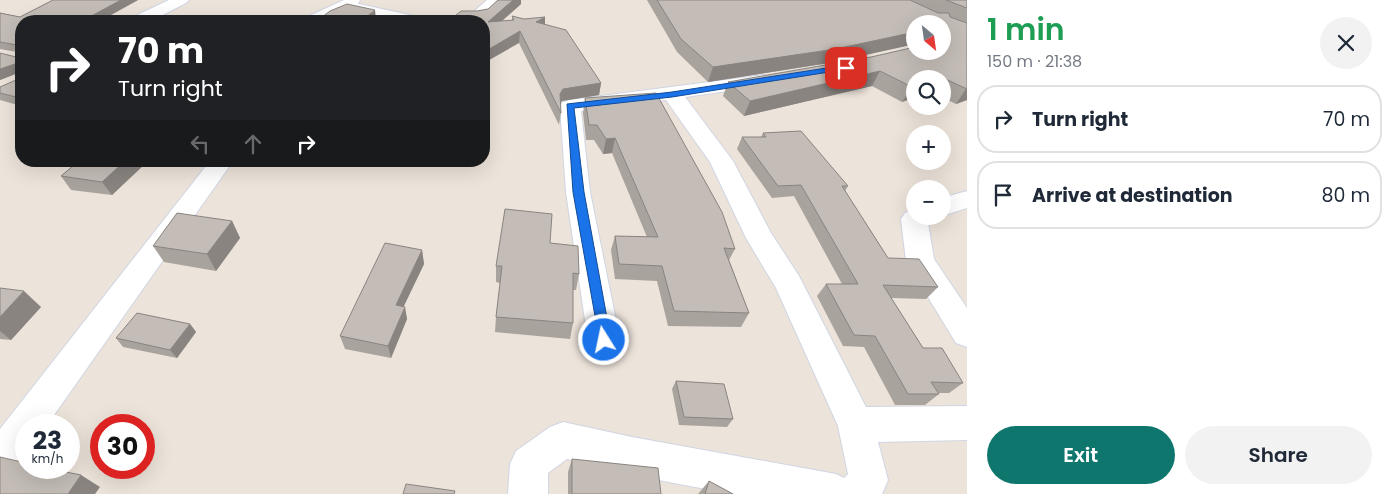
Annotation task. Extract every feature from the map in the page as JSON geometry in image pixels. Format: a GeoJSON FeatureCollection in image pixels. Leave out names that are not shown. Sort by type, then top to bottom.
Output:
{"type":"FeatureCollection","features":[{"type":"Feature","properties":{"kind":"street"},"geometry":{"type":"LineString","coordinates":[[151,15],[181,0]]}},
{"type":"Feature","properties":{"kind":"street"},"geometry":{"type":"LineString","coordinates":[[482,15],[496,0]]}},
{"type":"Feature","properties":{"kind":"street"},"geometry":{"type":"LineString","coordinates":[[326,15],[351,2],[354,8],[386,15]]}},
{"type":"Feature","properties":{"kind":"street"},"geometry":{"type":"LineString","coordinates":[[604,340],[578,192],[570,106],[780,79]]}},
{"type":"Feature","properties":{"kind":"street"},"geometry":{"type":"LineString","coordinates":[[672,94],[721,161],[760,238],[789,284],[856,424],[869,480],[856,494]]}},
{"type":"Feature","properties":{"kind":"street"},"geometry":{"type":"LineString","coordinates":[[0,458],[218,167]]}},
{"type":"Feature","properties":{"kind":"street"},"geometry":{"type":"LineString","coordinates":[[951,205],[967,199]]}},
{"type":"Feature","properties":{"kind":"street"},"geometry":{"type":"LineString","coordinates":[[915,225],[920,261],[967,334]]}},
{"type":"Feature","properties":{"kind":"street"},"geometry":{"type":"LineString","coordinates":[[856,424],[967,423]]}},
{"type":"Feature","properties":{"kind":"street"},"geometry":{"type":"LineString","coordinates":[[528,494],[529,464],[563,440],[632,456],[836,494]]}},
{"type":"Feature","properties":{"kind":"building"},"geometry":{"type":"Polygon","coordinates":[[[53,0],[121,0],[93,15],[24,15],[53,0]]]}},
{"type":"Feature","properties":{"kind":"building"},"geometry":{"type":"Polygon","coordinates":[[[498,0],[513,0],[490,20],[490,15],[456,15],[461,11],[488,9],[498,0]]]}},
{"type":"Feature","properties":{"kind":"building"},"geometry":{"type":"Polygon","coordinates":[[[657,0],[910,0],[938,13],[949,13],[950,15],[906,15],[906,34],[836,49],[713,67],[681,39],[657,0]]]}},
{"type":"Feature","properties":{"kind":"building"},"geometry":{"type":"Polygon","coordinates":[[[946,0],[967,0],[967,8],[946,0]]]}},
{"type":"Feature","properties":{"kind":"building"},"geometry":{"type":"Polygon","coordinates":[[[347,4],[375,10],[369,15],[325,15],[347,4]]]}},
{"type":"Feature","properties":{"kind":"building"},"geometry":{"type":"Polygon","coordinates":[[[0,13],[15,16],[15,45],[0,42],[0,13]]]}},
{"type":"Feature","properties":{"kind":"building"},"geometry":{"type":"Polygon","coordinates":[[[512,16],[524,19],[545,17],[536,22],[566,30],[601,83],[563,89],[560,94],[561,113],[520,31],[490,48],[490,22],[514,20],[512,16]]]}},
{"type":"Feature","properties":{"kind":"building"},"geometry":{"type":"Polygon","coordinates":[[[951,17],[967,23],[967,89],[951,82],[951,70],[906,70],[906,84],[880,71],[750,101],[728,82],[906,49],[906,60],[951,60],[951,17]]]}},
{"type":"Feature","properties":{"kind":"building"},"geometry":{"type":"Polygon","coordinates":[[[0,53],[15,57],[15,64],[0,69],[0,53]]]}},
{"type":"Feature","properties":{"kind":"building"},"geometry":{"type":"Polygon","coordinates":[[[15,80],[15,97],[0,93],[0,87],[15,80]]]}},
{"type":"Feature","properties":{"kind":"building"},"geometry":{"type":"Polygon","coordinates":[[[656,93],[722,212],[735,249],[724,248],[749,313],[674,311],[662,266],[619,264],[615,236],[658,237],[615,138],[606,139],[597,125],[589,125],[585,98],[656,93]]]}},
{"type":"Feature","properties":{"kind":"building"},"geometry":{"type":"Polygon","coordinates":[[[801,131],[848,186],[842,186],[888,258],[919,259],[938,287],[883,285],[923,348],[942,348],[963,383],[931,382],[939,394],[908,394],[875,336],[854,335],[826,284],[858,284],[801,185],[778,186],[742,137],[766,137],[763,133],[801,131]]]}},
{"type":"Feature","properties":{"kind":"building"},"geometry":{"type":"Polygon","coordinates":[[[72,167],[118,167],[102,182],[61,176],[72,167]]]}},
{"type":"Feature","properties":{"kind":"building"},"geometry":{"type":"Polygon","coordinates":[[[505,209],[552,214],[550,243],[578,246],[579,274],[573,273],[573,323],[496,317],[502,266],[496,266],[505,209]]]}},
{"type":"Feature","properties":{"kind":"building"},"geometry":{"type":"Polygon","coordinates":[[[177,213],[232,221],[207,254],[153,246],[177,213]]]}},
{"type":"Feature","properties":{"kind":"building"},"geometry":{"type":"Polygon","coordinates":[[[385,243],[422,250],[396,305],[405,307],[388,346],[340,336],[385,243]]]}},
{"type":"Feature","properties":{"kind":"building"},"geometry":{"type":"Polygon","coordinates":[[[0,288],[24,291],[0,317],[0,288]]]}},
{"type":"Feature","properties":{"kind":"building"},"geometry":{"type":"Polygon","coordinates":[[[137,313],[190,324],[170,350],[116,338],[137,313]]]}},
{"type":"Feature","properties":{"kind":"building"},"geometry":{"type":"Polygon","coordinates":[[[676,381],[724,384],[733,419],[684,417],[676,381]]]}},
{"type":"Feature","properties":{"kind":"building"},"geometry":{"type":"Polygon","coordinates":[[[0,457],[15,460],[15,479],[78,479],[68,494],[0,494],[0,457]]]}},
{"type":"Feature","properties":{"kind":"building"},"geometry":{"type":"Polygon","coordinates":[[[572,459],[658,468],[661,494],[572,494],[572,459]]]}},
{"type":"Feature","properties":{"kind":"building"},"geometry":{"type":"Polygon","coordinates":[[[709,481],[733,494],[705,494],[709,481]]]}},
{"type":"Feature","properties":{"kind":"building"},"geometry":{"type":"Polygon","coordinates":[[[406,484],[455,491],[454,494],[403,494],[406,484]]]}},
{"type":"Feature","properties":{"kind":"route"},"geometry":{"type":"LineString","coordinates":[[604,340],[578,192],[570,106],[672,94],[846,68]]}}]}
